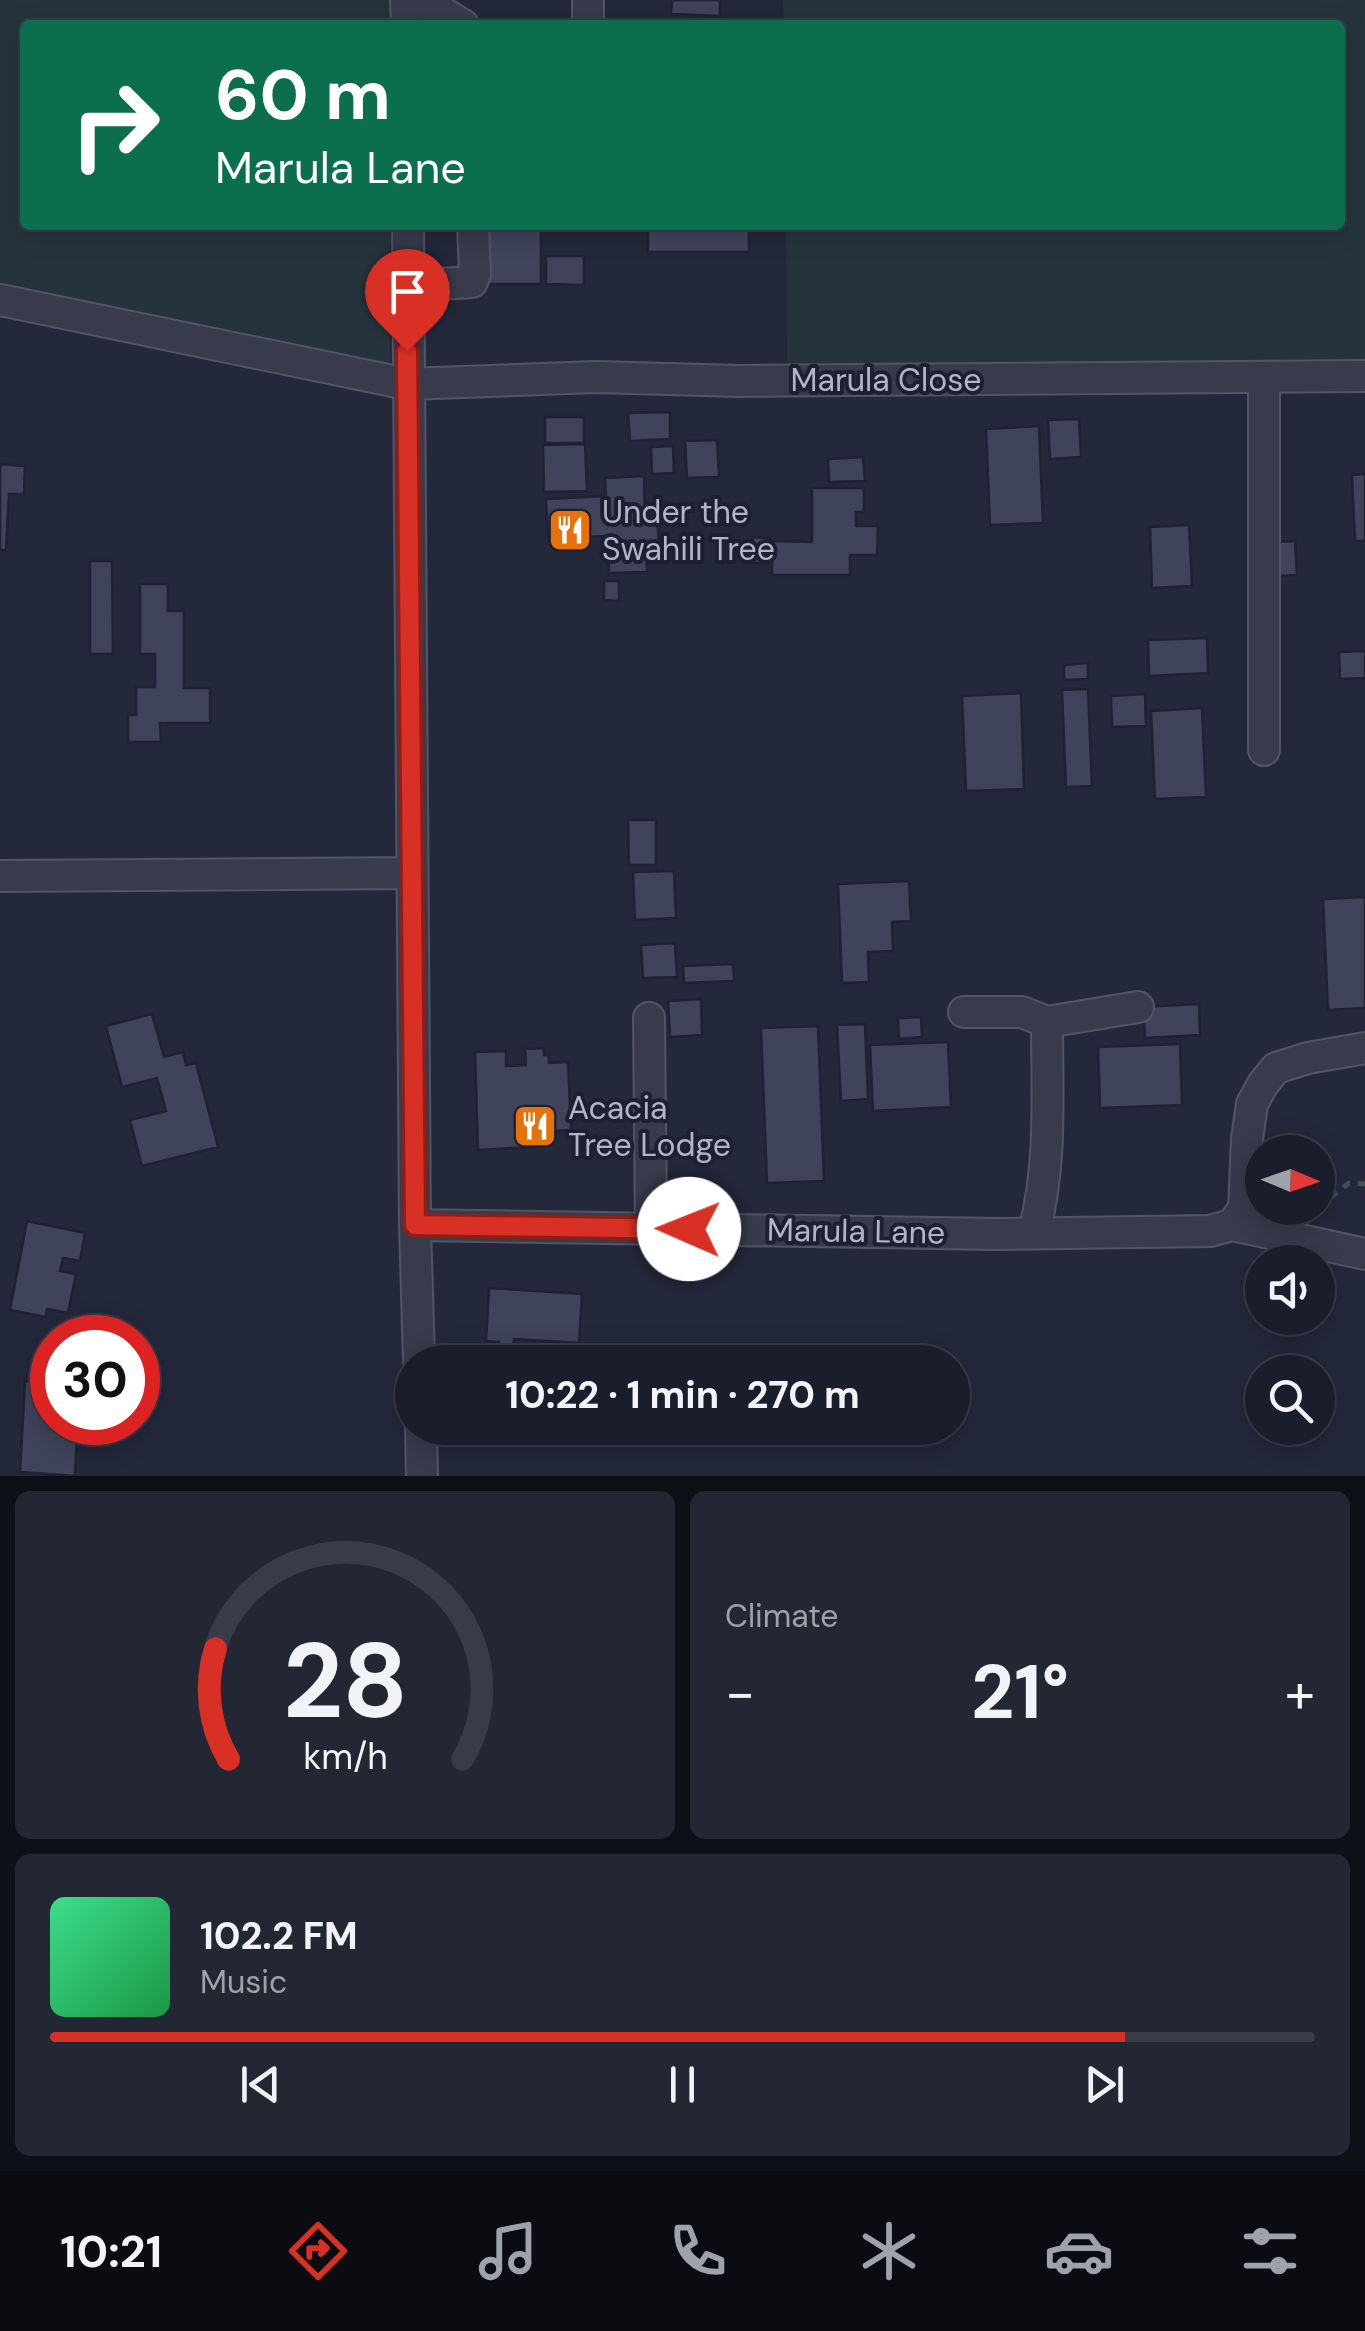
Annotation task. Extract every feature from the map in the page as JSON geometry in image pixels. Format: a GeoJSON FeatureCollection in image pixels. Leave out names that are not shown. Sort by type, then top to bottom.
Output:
{"type":"FeatureCollection","features":[{"type":"Feature","properties":{"kind":"street"},"geometry":{"type":"LineString","coordinates":[[422,0],[455,20]]}},
{"type":"Feature","properties":{"kind":"street"},"geometry":{"type":"LineString","coordinates":[[408,230],[419,1345]]}},
{"type":"Feature","properties":{"kind":"street"},"geometry":{"type":"LineString","coordinates":[[407,286],[472,282],[473,230]]}},
{"type":"Feature","properties":{"kind":"street","name":"Marula Close"},"geometry":{"type":"LineString","coordinates":[[0,300],[407,384],[596,378],[759,381],[1365,376]]}},
{"type":"Feature","properties":{"kind":"street"},"geometry":{"type":"LineString","coordinates":[[1264,376],[1264,750]]}},
{"type":"Feature","properties":{"kind":"street"},"geometry":{"type":"LineString","coordinates":[[0,876],[412,873]]}},
{"type":"Feature","properties":{"kind":"street"},"geometry":{"type":"LineString","coordinates":[[964,1012],[1022,1012],[1047,1022],[1105,1025],[1138,1006]]}},
{"type":"Feature","properties":{"kind":"street"},"geometry":{"type":"LineString","coordinates":[[649,1018],[651,1228]]}},
{"type":"Feature","properties":{"kind":"street"},"geometry":{"type":"LineString","coordinates":[[1034,1232],[1046,1164],[1047,1022]]}},
{"type":"Feature","properties":{"kind":"street"},"geometry":{"type":"LineString","coordinates":[[1232,1225],[1244,1208],[1252,1104],[1263,1084],[1276,1068],[1365,1048]]}},
{"type":"Feature","properties":{"kind":"street","name":"Marula Lane"},"geometry":{"type":"LineString","coordinates":[[415,1225],[997,1234],[1210,1230],[1232,1225],[1365,1254]]}},
{"type":"Feature","properties":{"kind":"street"},"geometry":{"type":"LineString","coordinates":[[421,1445],[422,1476]]}},
{"type":"Feature","properties":{"kind":"path"},"geometry":{"type":"LineString","coordinates":[[1335,1194],[1349,1183],[1365,1184]]}},
{"type":"Feature","properties":{"kind":"shaded area"},"geometry":{"type":"Polygon","coordinates":[[[0,0],[390,0],[390,20],[20,20],[20,230],[390,230],[390,381],[0,307],[0,0]]]}},
{"type":"Feature","properties":{"kind":"shaded area"},"geometry":{"type":"Polygon","coordinates":[[[783,0],[1365,0],[1365,363],[787,368],[786,230],[1345,230],[1345,20],[784,20],[783,0]]]}},
{"type":"Feature","properties":{"kind":"building"},"geometry":{"type":"Polygon","coordinates":[[[672,0],[720,0],[720,16],[671,14],[672,0]]]}},
{"type":"Feature","properties":{"kind":"building"},"geometry":{"type":"Polygon","coordinates":[[[487,230],[541,230],[541,284],[487,284],[487,230]]]}},
{"type":"Feature","properties":{"kind":"building"},"geometry":{"type":"Polygon","coordinates":[[[648,230],[749,230],[749,252],[648,252],[648,230]]]}},
{"type":"Feature","properties":{"kind":"building"},"geometry":{"type":"Polygon","coordinates":[[[546,256],[584,256],[584,285],[546,284],[546,256]]]}},
{"type":"Feature","properties":{"kind":"building"},"geometry":{"type":"Polygon","coordinates":[[[670,412],[670,439],[630,441],[628,413],[670,412]]]}},
{"type":"Feature","properties":{"kind":"building"},"geometry":{"type":"Polygon","coordinates":[[[545,417],[584,417],[584,443],[545,443],[545,417]]]}},
{"type":"Feature","properties":{"kind":"building"},"geometry":{"type":"Polygon","coordinates":[[[1079,419],[1081,457],[1050,459],[1048,420],[1079,419]]]}},
{"type":"Feature","properties":{"kind":"building"},"geometry":{"type":"Polygon","coordinates":[[[1039,426],[1043,523],[990,525],[986,429],[1039,426]]]}},
{"type":"Feature","properties":{"kind":"building"},"geometry":{"type":"Polygon","coordinates":[[[717,440],[719,477],[687,478],[685,441],[717,440]]]}},
{"type":"Feature","properties":{"kind":"building"},"geometry":{"type":"Polygon","coordinates":[[[585,444],[587,491],[544,492],[543,445],[585,444]]]}},
{"type":"Feature","properties":{"kind":"building"},"geometry":{"type":"Polygon","coordinates":[[[673,446],[674,473],[652,474],[651,447],[673,446]]]}},
{"type":"Feature","properties":{"kind":"building"},"geometry":{"type":"Polygon","coordinates":[[[863,457],[865,481],[829,482],[828,459],[863,457]]]}},
{"type":"Feature","properties":{"kind":"building"},"geometry":{"type":"Polygon","coordinates":[[[0,464],[25,466],[24,494],[9,494],[6,550],[0,550],[0,464]]]}},
{"type":"Feature","properties":{"kind":"building"},"geometry":{"type":"Polygon","coordinates":[[[1365,474],[1365,541],[1355,541],[1352,475],[1365,474]]]}},
{"type":"Feature","properties":{"kind":"building"},"geometry":{"type":"Polygon","coordinates":[[[644,476],[645,517],[657,516],[659,546],[646,546],[647,572],[609,573],[608,536],[548,538],[546,499],[606,496],[605,478],[644,476]]]}},
{"type":"Feature","properties":{"kind":"building"},"geometry":{"type":"Polygon","coordinates":[[[812,488],[864,488],[864,512],[856,512],[856,526],[878,526],[877,555],[850,555],[850,575],[772,575],[772,541],[812,542],[812,488]]]}},
{"type":"Feature","properties":{"kind":"building"},"geometry":{"type":"Polygon","coordinates":[[[1189,525],[1192,586],[1152,588],[1150,527],[1189,525]]]}},
{"type":"Feature","properties":{"kind":"building"},"geometry":{"type":"Polygon","coordinates":[[[753,537],[770,538],[769,563],[752,563],[753,537]]]}},
{"type":"Feature","properties":{"kind":"building"},"geometry":{"type":"Polygon","coordinates":[[[1295,541],[1297,575],[1279,576],[1277,542],[1295,541]]]}},
{"type":"Feature","properties":{"kind":"building"},"geometry":{"type":"Polygon","coordinates":[[[90,561],[112,561],[113,654],[90,654],[90,561]]]}},
{"type":"Feature","properties":{"kind":"building"},"geometry":{"type":"Polygon","coordinates":[[[604,581],[619,581],[619,601],[604,600],[604,581]]]}},
{"type":"Feature","properties":{"kind":"building"},"geometry":{"type":"Polygon","coordinates":[[[140,584],[168,584],[168,611],[184,611],[184,688],[210,688],[210,723],[160,723],[161,742],[128,742],[128,715],[136,715],[136,687],[155,687],[155,654],[140,654],[140,584]]]}},
{"type":"Feature","properties":{"kind":"building"},"geometry":{"type":"Polygon","coordinates":[[[1207,638],[1208,673],[1149,676],[1148,640],[1207,638]]]}},
{"type":"Feature","properties":{"kind":"building"},"geometry":{"type":"Polygon","coordinates":[[[1365,651],[1365,678],[1340,679],[1339,652],[1365,651]]]}},
{"type":"Feature","properties":{"kind":"building"},"geometry":{"type":"Polygon","coordinates":[[[1088,663],[1088,679],[1064,680],[1064,665],[1088,663]]]}},
{"type":"Feature","properties":{"kind":"building"},"geometry":{"type":"Polygon","coordinates":[[[1088,689],[1092,786],[1066,787],[1062,690],[1088,689]]]}},
{"type":"Feature","properties":{"kind":"building"},"geometry":{"type":"Polygon","coordinates":[[[1021,693],[1024,789],[966,791],[962,696],[1021,693]]]}},
{"type":"Feature","properties":{"kind":"building"},"geometry":{"type":"Polygon","coordinates":[[[1145,694],[1146,726],[1112,727],[1111,696],[1145,694]]]}},
{"type":"Feature","properties":{"kind":"building"},"geometry":{"type":"Polygon","coordinates":[[[1202,708],[1206,797],[1155,799],[1151,711],[1202,708]]]}},
{"type":"Feature","properties":{"kind":"building"},"geometry":{"type":"Polygon","coordinates":[[[628,820],[656,820],[656,865],[629,865],[628,820]]]}},
{"type":"Feature","properties":{"kind":"building"},"geometry":{"type":"Polygon","coordinates":[[[674,871],[676,918],[635,920],[633,872],[674,871]]]}},
{"type":"Feature","properties":{"kind":"building"},"geometry":{"type":"Polygon","coordinates":[[[909,881],[911,921],[892,922],[893,951],[868,952],[869,982],[842,983],[838,884],[909,881]]]}},
{"type":"Feature","properties":{"kind":"building"},"geometry":{"type":"Polygon","coordinates":[[[1365,897],[1365,1008],[1328,1010],[1323,899],[1365,897]]]}},
{"type":"Feature","properties":{"kind":"building"},"geometry":{"type":"Polygon","coordinates":[[[675,943],[677,977],[643,978],[641,945],[675,943]]]}},
{"type":"Feature","properties":{"kind":"building"},"geometry":{"type":"Polygon","coordinates":[[[733,964],[734,981],[684,983],[683,966],[733,964]]]}},
{"type":"Feature","properties":{"kind":"building"},"geometry":{"type":"Polygon","coordinates":[[[701,999],[702,1035],[670,1037],[668,1001],[701,999]]]}},
{"type":"Feature","properties":{"kind":"building"},"geometry":{"type":"Polygon","coordinates":[[[1199,1004],[1200,1035],[1145,1038],[1143,1007],[1199,1004]]]}},
{"type":"Feature","properties":{"kind":"building"},"geometry":{"type":"Polygon","coordinates":[[[152,1014],[164,1057],[183,1052],[186,1065],[196,1063],[218,1147],[142,1166],[130,1120],[166,1111],[157,1078],[122,1087],[106,1026],[152,1014]]]}},
{"type":"Feature","properties":{"kind":"building"},"geometry":{"type":"Polygon","coordinates":[[[921,1017],[922,1037],[899,1039],[898,1018],[921,1017]]]}},
{"type":"Feature","properties":{"kind":"building"},"geometry":{"type":"Polygon","coordinates":[[[865,1024],[868,1099],[841,1101],[837,1025],[865,1024]]]}},
{"type":"Feature","properties":{"kind":"building"},"geometry":{"type":"Polygon","coordinates":[[[818,1026],[824,1181],[767,1183],[761,1028],[818,1026]]]}},
{"type":"Feature","properties":{"kind":"building"},"geometry":{"type":"Polygon","coordinates":[[[948,1042],[951,1107],[873,1111],[870,1045],[948,1042]]]}},
{"type":"Feature","properties":{"kind":"building"},"geometry":{"type":"Polygon","coordinates":[[[1180,1044],[1182,1105],[1100,1108],[1098,1047],[1180,1044]]]}},
{"type":"Feature","properties":{"kind":"building"},"geometry":{"type":"Polygon","coordinates":[[[544,1048],[549,1063],[568,1062],[571,1130],[532,1132],[533,1147],[478,1150],[475,1052],[506,1051],[506,1066],[526,1065],[525,1049],[544,1048]]]}},
{"type":"Feature","properties":{"kind":"building"},"geometry":{"type":"Polygon","coordinates":[[[27,1221],[85,1233],[80,1261],[63,1258],[60,1271],[76,1274],[68,1313],[47,1309],[46,1315],[36,1315],[10,1310],[27,1221]]]}},
{"type":"Feature","properties":{"kind":"building"},"geometry":{"type":"Polygon","coordinates":[[[489,1288],[582,1294],[579,1343],[514,1339],[514,1345],[498,1345],[499,1342],[486,1341],[489,1288]]]}},
{"type":"Feature","properties":{"kind":"building"},"geometry":{"type":"Polygon","coordinates":[[[25,1381],[30,1381],[30,1445],[76,1445],[75,1476],[20,1472],[25,1381]]]}},
{"type":"Feature","properties":{"kind":"place","name":"Under the Swahili Tree"},"geometry":{"type":"Point","coordinates":[570,530]}},
{"type":"Feature","properties":{"kind":"place","name":"Acacia Tree Lodge"},"geometry":{"type":"Point","coordinates":[535,1126]}},
{"type":"Feature","properties":{"kind":"route"},"geometry":{"type":"LineString","coordinates":[[407,351],[415,1225],[689,1229]]}}]}
